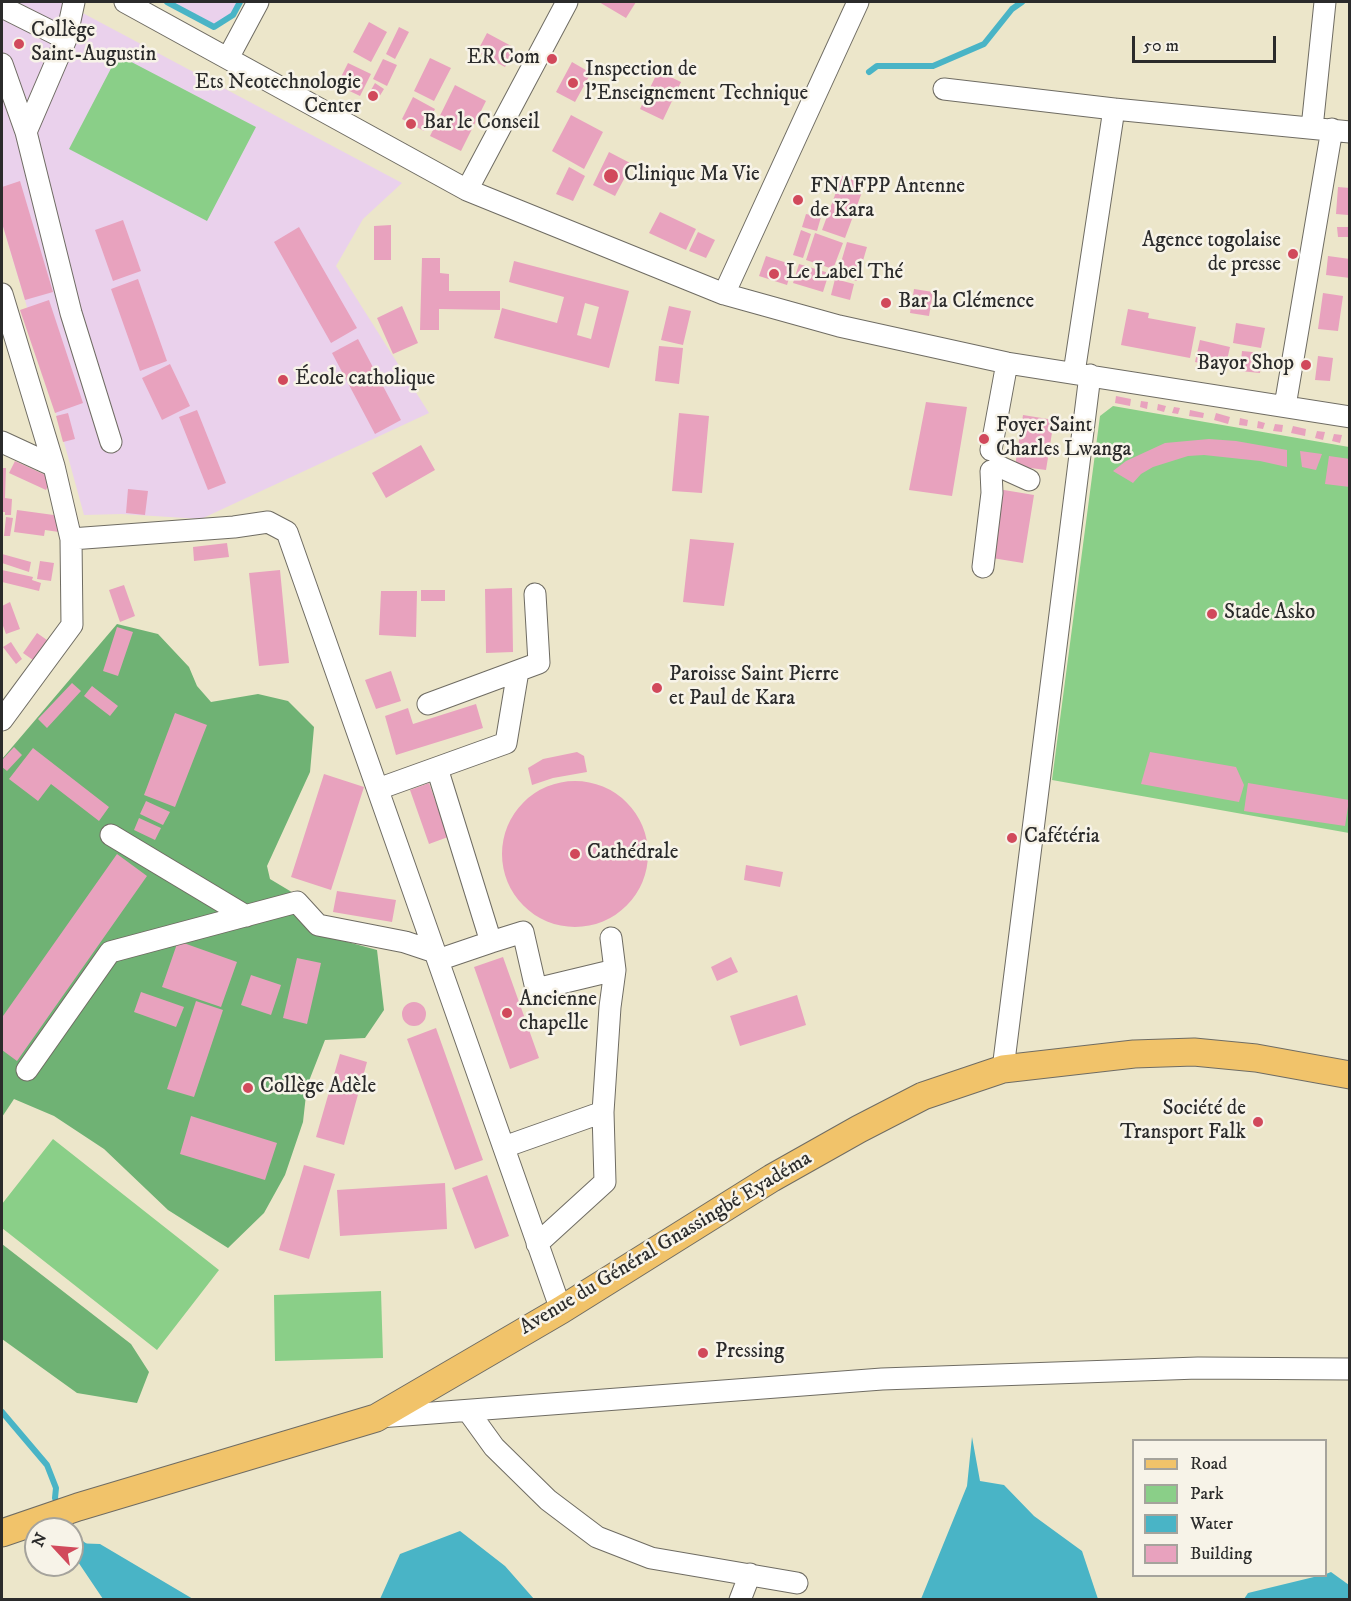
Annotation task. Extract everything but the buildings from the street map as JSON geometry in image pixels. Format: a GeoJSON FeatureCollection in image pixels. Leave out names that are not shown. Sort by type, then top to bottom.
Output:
{"type":"FeatureCollection","features":[{"type":"Feature","properties":{"kind":"main road","name":"Avenue du Général Gnassingbé Eyadéma"},"geometry":{"type":"LineString","coordinates":[[2,1533],[78,1507],[376,1418],[561,1310],[771,1178],[923,1096],[1003,1069],[1134,1054],[1194,1052],[1256,1058],[1350,1075]]}},
{"type":"Feature","properties":{"kind":"street"},"geometry":{"type":"LineString","coordinates":[[26,132],[66,39],[74,2]]}},
{"type":"Feature","properties":{"kind":"street"},"geometry":{"type":"LineString","coordinates":[[125,2],[467,190],[724,294],[839,326],[1007,363],[1350,417]]}},
{"type":"Feature","properties":{"kind":"street"},"geometry":{"type":"LineString","coordinates":[[228,58],[258,2]]}},
{"type":"Feature","properties":{"kind":"street"},"geometry":{"type":"LineString","coordinates":[[467,190],[567,2]]}},
{"type":"Feature","properties":{"kind":"street"},"geometry":{"type":"LineString","coordinates":[[724,294],[858,2]]}},
{"type":"Feature","properties":{"kind":"street"},"geometry":{"type":"LineString","coordinates":[[1285,406],[1331,130],[1325,2]]}},
{"type":"Feature","properties":{"kind":"street"},"geometry":{"type":"LineString","coordinates":[[2,7],[66,39]]}},
{"type":"Feature","properties":{"kind":"street"},"geometry":{"type":"LineString","coordinates":[[2,64],[26,132],[71,313],[111,442]]}},
{"type":"Feature","properties":{"kind":"street"},"geometry":{"type":"LineString","coordinates":[[944,89],[1114,109],[1331,130]]}},
{"type":"Feature","properties":{"kind":"street"},"geometry":{"type":"LineString","coordinates":[[1003,1069],[1114,109]]}},
{"type":"Feature","properties":{"kind":"street"},"geometry":{"type":"LineString","coordinates":[[2,294],[54,466],[71,539],[72,625],[5,712]]}},
{"type":"Feature","properties":{"kind":"street"},"geometry":{"type":"LineString","coordinates":[[983,567],[1007,363]]}},
{"type":"Feature","properties":{"kind":"street"},"geometry":{"type":"LineString","coordinates":[[2,442],[54,466]]}},
{"type":"Feature","properties":{"kind":"street"},"geometry":{"type":"LineString","coordinates":[[994,462],[1029,480]]}},
{"type":"Feature","properties":{"kind":"street"},"geometry":{"type":"LineString","coordinates":[[71,539],[234,527],[268,522],[287,532],[561,1310]]}},
{"type":"Feature","properties":{"kind":"street"},"geometry":{"type":"LineString","coordinates":[[428,704],[539,663],[535,594]]}},
{"type":"Feature","properties":{"kind":"street"},"geometry":{"type":"LineString","coordinates":[[378,789],[506,743],[518,671]]}},
{"type":"Feature","properties":{"kind":"street"},"geometry":{"type":"LineString","coordinates":[[437,768],[491,942]]}},
{"type":"Feature","properties":{"kind":"street"},"geometry":{"type":"LineString","coordinates":[[111,835],[246,916]]}},
{"type":"Feature","properties":{"kind":"street"},"geometry":{"type":"LineString","coordinates":[[27,1070],[110,952],[297,902],[318,925],[405,942],[437,956],[523,933],[536,989],[615,970]]}},
{"type":"Feature","properties":{"kind":"street"},"geometry":{"type":"LineString","coordinates":[[537,1244],[605,1182],[603,1112],[610,1007],[615,970],[611,938]]}},
{"type":"Feature","properties":{"kind":"street"},"geometry":{"type":"LineString","coordinates":[[504,1148],[603,1112]]}},
{"type":"Feature","properties":{"kind":"street"},"geometry":{"type":"LineString","coordinates":[[376,1418],[882,1379],[1198,1368],[1350,1369]]}},
{"type":"Feature","properties":{"kind":"street"},"geometry":{"type":"LineString","coordinates":[[468,1411],[494,1447],[548,1500],[597,1537],[651,1558],[797,1583]]}},
{"type":"Feature","properties":{"kind":"street"},"geometry":{"type":"LineString","coordinates":[[740,1599],[750,1574]]}},
{"type":"Feature","properties":{"kind":"shaded area"},"geometry":{"type":"Polygon","coordinates":[[[2,2],[62,2],[402,183],[363,219],[336,266],[429,413],[201,519],[122,514],[84,515],[2,223],[2,2]]]}},
{"type":"Feature","properties":{"kind":"shaded area"},"geometry":{"type":"Polygon","coordinates":[[[173,2],[238,2],[232,13],[214,24],[173,2]]]}},
{"type":"Feature","properties":{"kind":"green space"},"geometry":{"type":"Polygon","coordinates":[[[118,55],[256,127],[207,221],[69,149],[118,55]]]}},
{"type":"Feature","properties":{"kind":"green space","name":"Stade Asko"},"geometry":{"type":"Polygon","coordinates":[[[1113,406],[1349,447],[1349,833],[1052,780],[1100,416],[1113,406]]]}},
{"type":"Feature","properties":{"kind":"green space"},"geometry":{"type":"Polygon","coordinates":[[[117,624],[158,634],[189,667],[197,686],[211,702],[258,694],[288,701],[314,727],[310,772],[267,866],[270,879],[305,900],[333,938],[377,950],[384,1010],[365,1038],[325,1040],[307,1086],[303,1122],[285,1175],[264,1213],[228,1248],[168,1210],[104,1149],[54,1116],[14,1099],[2,1117],[2,759],[117,624]]]}},
{"type":"Feature","properties":{"kind":"green space"},"geometry":{"type":"Polygon","coordinates":[[[53,1139],[219,1270],[157,1350],[2,1228],[2,1204],[53,1139]]]}},
{"type":"Feature","properties":{"kind":"green space"},"geometry":{"type":"Polygon","coordinates":[[[2,1244],[131,1344],[149,1372],[137,1403],[77,1393],[2,1339],[2,1244]]]}},
{"type":"Feature","properties":{"kind":"green space"},"geometry":{"type":"Polygon","coordinates":[[[381,1291],[383,1358],[275,1361],[274,1295],[381,1291]]]}},
{"type":"Feature","properties":{"kind":"water"},"geometry":{"type":"Polygon","coordinates":[[[972,1437],[980,1481],[1004,1485],[1034,1516],[1082,1551],[1098,1599],[921,1599],[967,1486],[972,1437]]]}},
{"type":"Feature","properties":{"kind":"water"},"geometry":{"type":"Polygon","coordinates":[[[460,1531],[505,1566],[534,1599],[380,1599],[400,1554],[460,1531]]]}},
{"type":"Feature","properties":{"kind":"water"},"geometry":{"type":"Polygon","coordinates":[[[84,1543],[100,1544],[193,1599],[103,1599],[84,1571],[84,1543]]]}},
{"type":"Feature","properties":{"kind":"water"},"geometry":{"type":"Polygon","coordinates":[[[1331,1572],[1349,1585],[1349,1599],[1244,1599],[1248,1593],[1314,1577],[1327,1577],[1327,1574],[1331,1572]]]}},
{"type":"Feature","properties":{"kind":"waterway"},"geometry":{"type":"LineString","coordinates":[[167,2],[214,27],[233,15],[240,2]]}},
{"type":"Feature","properties":{"kind":"waterway"},"geometry":{"type":"LineString","coordinates":[[869,72],[877,66],[933,66],[984,44],[1012,9],[1022,2]]}},
{"type":"Feature","properties":{"kind":"waterway"},"geometry":{"type":"LineString","coordinates":[[2,1412],[47,1465],[56,1488],[55,1498],[58,1506]]}},
{"type":"Feature","properties":{"kind":"place","name":"Collège Saint-Augustin"},"geometry":{"type":"Point","coordinates":[19,44]}},
{"type":"Feature","properties":{"kind":"place","name":"ER Com"},"geometry":{"type":"Point","coordinates":[552,59]}},
{"type":"Feature","properties":{"kind":"place","name":"Inspection de l'Enseignement Technique"},"geometry":{"type":"Point","coordinates":[573,83]}},
{"type":"Feature","properties":{"kind":"place","name":"Ets Neotechnologie Center"},"geometry":{"type":"Point","coordinates":[373,96]}},
{"type":"Feature","properties":{"kind":"place","name":"Bar le Conseil"},"geometry":{"type":"Point","coordinates":[411,124]}},
{"type":"Feature","properties":{"kind":"place","name":"Clinique Ma Vie"},"geometry":{"type":"Point","coordinates":[611,176]}},
{"type":"Feature","properties":{"kind":"place","name":"FNAFPP Antenne de Kara"},"geometry":{"type":"Point","coordinates":[798,200]}},
{"type":"Feature","properties":{"kind":"place","name":"Agence togolaise de presse"},"geometry":{"type":"Point","coordinates":[1293,254]}},
{"type":"Feature","properties":{"kind":"place","name":"Le Label Thé"},"geometry":{"type":"Point","coordinates":[774,274]}},
{"type":"Feature","properties":{"kind":"place","name":"Bar la Clémence"},"geometry":{"type":"Point","coordinates":[886,303]}},
{"type":"Feature","properties":{"kind":"place","name":"Bayor Shop"},"geometry":{"type":"Point","coordinates":[1306,365]}},
{"type":"Feature","properties":{"kind":"place","name":"École catholique"},"geometry":{"type":"Point","coordinates":[283,380]}},
{"type":"Feature","properties":{"kind":"place","name":"Foyer Saint Charles Lwanga"},"geometry":{"type":"Point","coordinates":[984,439]}},
{"type":"Feature","properties":{"kind":"place","name":"Stade Asko"},"geometry":{"type":"Point","coordinates":[1212,614]}},
{"type":"Feature","properties":{"kind":"place","name":"Paroisse Saint Pierre et Paul de Kara"},"geometry":{"type":"Point","coordinates":[657,688]}},
{"type":"Feature","properties":{"kind":"place","name":"Cafétéria"},"geometry":{"type":"Point","coordinates":[1012,838]}},
{"type":"Feature","properties":{"kind":"place","name":"Cathédrale"},"geometry":{"type":"Point","coordinates":[575,854]}},
{"type":"Feature","properties":{"kind":"place","name":"Ancienne chapelle"},"geometry":{"type":"Point","coordinates":[507,1013]}},
{"type":"Feature","properties":{"kind":"place","name":"Collège Adèle"},"geometry":{"type":"Point","coordinates":[248,1088]}},
{"type":"Feature","properties":{"kind":"place","name":"Société de Transport Falk"},"geometry":{"type":"Point","coordinates":[1258,1122]}},
{"type":"Feature","properties":{"kind":"place","name":"Pressing"},"geometry":{"type":"Point","coordinates":[703,1353]}}]}
